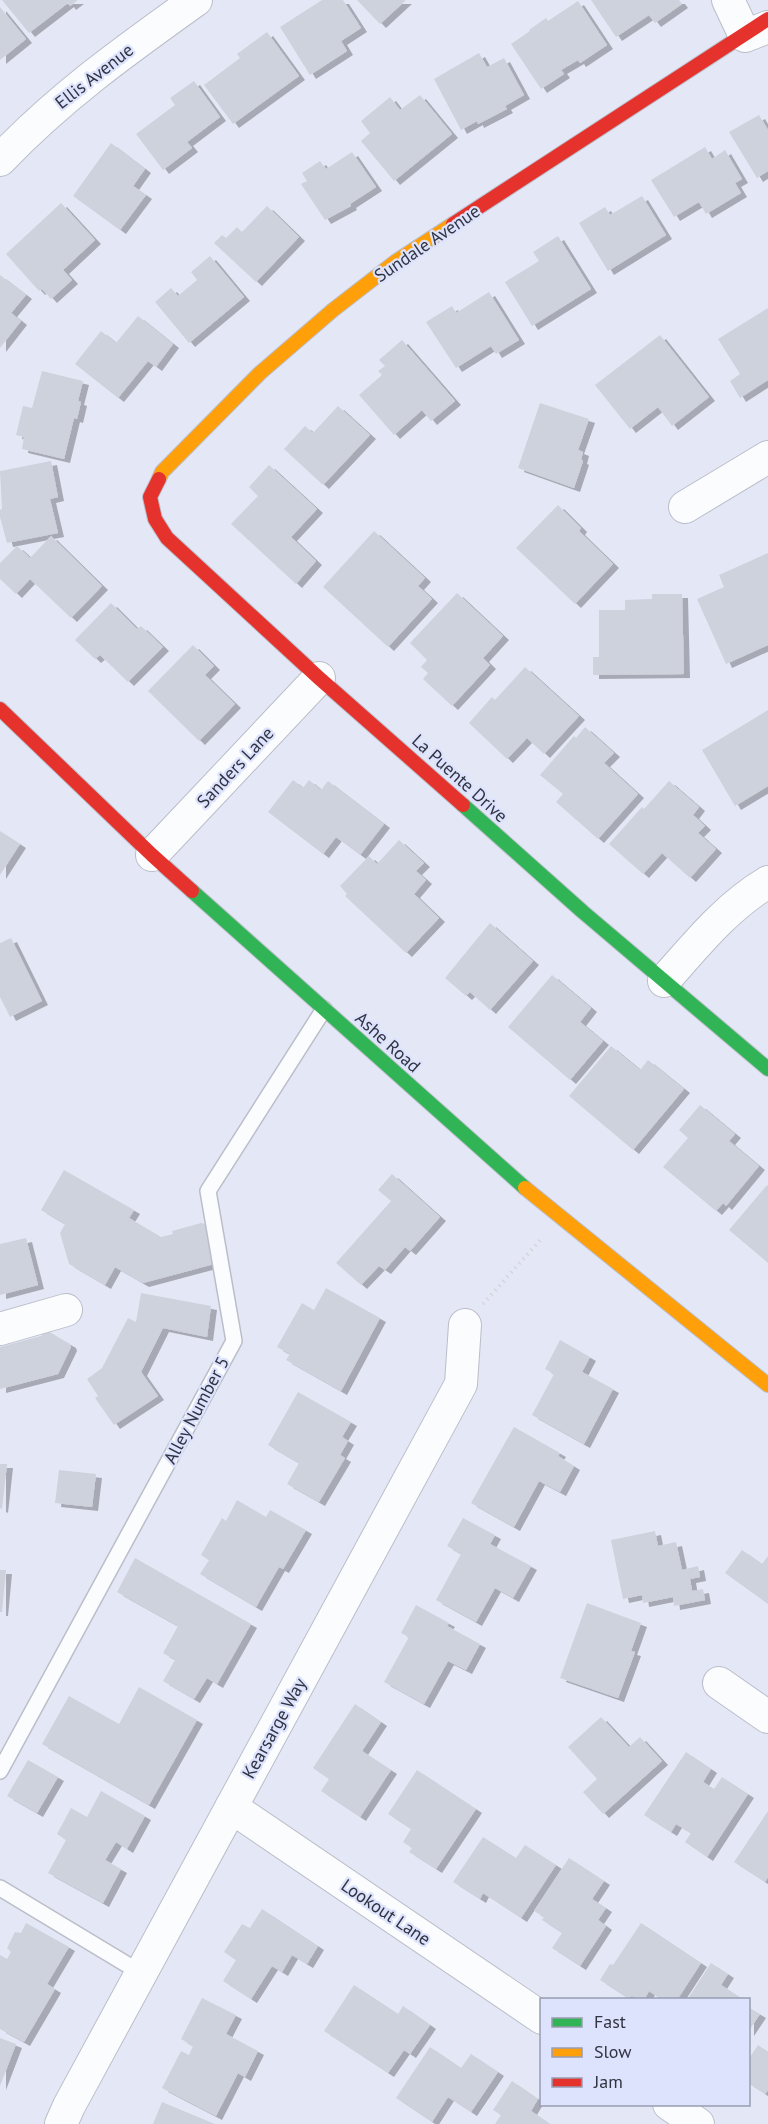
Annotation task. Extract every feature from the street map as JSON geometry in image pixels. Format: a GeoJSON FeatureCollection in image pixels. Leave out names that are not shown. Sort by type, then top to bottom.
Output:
{"type":"FeatureCollection","features":[{"type":"Feature","properties":{"kind":"street","name":"Ellis Avenue"},"geometry":{"type":"LineString","coordinates":[[0,160],[47,113],[97,71],[196,0]]}},
{"type":"Feature","properties":{"kind":"street"},"geometry":{"type":"LineString","coordinates":[[728,0],[760,27]]}},
{"type":"Feature","properties":{"kind":"street","name":"Sundale Avenue"},"geometry":{"type":"LineString","coordinates":[[150,497],[162,472],[260,373],[333,310],[395,262],[760,27]]}},
{"type":"Feature","properties":{"kind":"street"},"geometry":{"type":"LineString","coordinates":[[685,507],[768,457]]}},
{"type":"Feature","properties":{"kind":"street","name":"La Puente Drive"},"geometry":{"type":"LineString","coordinates":[[150,497],[155,519],[167,538],[319,678],[768,1070]]}},
{"type":"Feature","properties":{"kind":"street","name":"Sanders Lane"},"geometry":{"type":"LineString","coordinates":[[152,855],[319,678]]}},
{"type":"Feature","properties":{"kind":"street","name":"Ashe Road"},"geometry":{"type":"LineString","coordinates":[[0,709],[152,855],[511,1176],[768,1385]]}},
{"type":"Feature","properties":{"kind":"street"},"geometry":{"type":"LineString","coordinates":[[664,981],[717,921],[750,892],[768,882]]}},
{"type":"Feature","properties":{"kind":"street"},"geometry":{"type":"LineString","coordinates":[[0,1329],[66,1310]]}},
{"type":"Feature","properties":{"kind":"street","name":"Kearsarge Way"},"geometry":{"type":"LineString","coordinates":[[61,2124],[461,1384],[465,1325]]}},
{"type":"Feature","properties":{"kind":"street"},"geometry":{"type":"LineString","coordinates":[[719,1683],[768,1717]]}},
{"type":"Feature","properties":{"kind":"street","name":"Lookout Lane"},"geometry":{"type":"LineString","coordinates":[[231,1807],[540,2017]]}},
{"type":"Feature","properties":{"kind":"street"},"geometry":{"type":"LineString","coordinates":[[672,2106],[698,2124]]}},
{"type":"Feature","properties":{"kind":"lane","name":"Alley Number 5"},"geometry":{"type":"LineString","coordinates":[[0,1771],[234,1341],[208,1191],[324,1009]]}},
{"type":"Feature","properties":{"kind":"lane"},"geometry":{"type":"LineString","coordinates":[[0,1888],[141,1973]]}},
{"type":"Feature","properties":{"kind":"path"},"geometry":{"type":"LineString","coordinates":[[465,1325],[561,1217]]}},
{"type":"Feature","properties":{"kind":"building"},"geometry":{"type":"Polygon","coordinates":[[[2,0],[78,0],[70,6],[68,3],[29,33],[2,0]]]}},
{"type":"Feature","properties":{"kind":"building"},"geometry":{"type":"Polygon","coordinates":[[[322,0],[343,0],[361,28],[341,41],[347,51],[310,75],[280,27],[322,0]]]}},
{"type":"Feature","properties":{"kind":"building"},"geometry":{"type":"Polygon","coordinates":[[[357,0],[406,0],[380,24],[357,0]]]}},
{"type":"Feature","properties":{"kind":"building"},"geometry":{"type":"Polygon","coordinates":[[[591,0],[679,0],[682,4],[655,23],[649,15],[616,37],[591,0]]]}},
{"type":"Feature","properties":{"kind":"building"},"geometry":{"type":"Polygon","coordinates":[[[578,1],[607,45],[580,63],[578,60],[561,70],[564,74],[541,89],[511,44],[546,18],[548,21],[578,1]]]}},
{"type":"Feature","properties":{"kind":"building"},"geometry":{"type":"Polygon","coordinates":[[[0,7],[26,39],[0,60],[0,7]]]}},
{"type":"Feature","properties":{"kind":"building"},"geometry":{"type":"Polygon","coordinates":[[[267,32],[299,76],[233,124],[204,85],[240,58],[237,54],[267,32]]]}},
{"type":"Feature","properties":{"kind":"building"},"geometry":{"type":"Polygon","coordinates":[[[479,53],[487,67],[504,58],[524,95],[505,106],[507,109],[461,130],[434,79],[479,53]]]}},
{"type":"Feature","properties":{"kind":"building"},"geometry":{"type":"Polygon","coordinates":[[[194,81],[220,117],[187,142],[192,148],[163,170],[136,134],[175,105],[170,98],[194,81]]]}},
{"type":"Feature","properties":{"kind":"building"},"geometry":{"type":"Polygon","coordinates":[[[420,95],[452,134],[394,181],[361,141],[370,133],[361,121],[390,97],[400,110],[420,95]]]}},
{"type":"Feature","properties":{"kind":"building"},"geometry":{"type":"Polygon","coordinates":[[[759,115],[768,130],[768,171],[757,178],[729,132],[759,115]]]}},
{"type":"Feature","properties":{"kind":"building"},"geometry":{"type":"Polygon","coordinates":[[[111,143],[145,169],[133,186],[146,195],[120,230],[73,196],[111,143]]]}},
{"type":"Feature","properties":{"kind":"building"},"geometry":{"type":"Polygon","coordinates":[[[705,147],[712,159],[725,150],[742,179],[735,183],[741,193],[706,214],[699,202],[674,217],[651,180],[705,147]]]}},
{"type":"Feature","properties":{"kind":"building"},"geometry":{"type":"Polygon","coordinates":[[[352,152],[376,187],[350,204],[351,206],[325,220],[301,184],[307,181],[302,173],[320,161],[326,169],[352,152]]]}},
{"type":"Feature","properties":{"kind":"building"},"geometry":{"type":"Polygon","coordinates":[[[642,196],[666,235],[608,271],[579,223],[605,207],[610,215],[642,196]]]}},
{"type":"Feature","properties":{"kind":"building"},"geometry":{"type":"Polygon","coordinates":[[[61,203],[95,240],[63,270],[72,280],[51,299],[42,289],[39,291],[6,254],[61,203]]]}},
{"type":"Feature","properties":{"kind":"building"},"geometry":{"type":"Polygon","coordinates":[[[267,206],[299,237],[256,282],[214,243],[222,235],[226,238],[237,227],[242,232],[267,206]]]}},
{"type":"Feature","properties":{"kind":"building"},"geometry":{"type":"Polygon","coordinates":[[[558,236],[591,289],[532,326],[505,282],[539,261],[533,252],[558,236]]]}},
{"type":"Feature","properties":{"kind":"building"},"geometry":{"type":"Polygon","coordinates":[[[210,256],[244,297],[189,343],[155,302],[171,288],[178,296],[197,280],[191,272],[210,256]]]}},
{"type":"Feature","properties":{"kind":"building"},"geometry":{"type":"Polygon","coordinates":[[[0,275],[26,295],[11,313],[21,321],[0,348],[0,275]]]}},
{"type":"Feature","properties":{"kind":"building"},"geometry":{"type":"Polygon","coordinates":[[[489,292],[519,340],[496,354],[491,346],[456,368],[426,322],[452,306],[456,313],[489,292]]]}},
{"type":"Feature","properties":{"kind":"building"},"geometry":{"type":"Polygon","coordinates":[[[768,308],[768,380],[740,398],[730,381],[740,374],[718,339],[768,308]]]}},
{"type":"Feature","properties":{"kind":"building"},"geometry":{"type":"Polygon","coordinates":[[[138,316],[173,344],[156,367],[148,361],[118,398],[75,364],[101,331],[116,343],[138,316]]]}},
{"type":"Feature","properties":{"kind":"building"},"geometry":{"type":"Polygon","coordinates":[[[660,335],[709,397],[672,426],[658,407],[630,429],[595,385],[660,335]]]}},
{"type":"Feature","properties":{"kind":"building"},"geometry":{"type":"Polygon","coordinates":[[[402,340],[455,401],[431,421],[422,410],[394,435],[359,395],[382,375],[378,371],[385,366],[379,360],[402,340]]]}},
{"type":"Feature","properties":{"kind":"building"},"geometry":{"type":"Polygon","coordinates":[[[42,371],[83,381],[78,401],[81,402],[77,419],[74,418],[64,459],[22,449],[24,437],[16,435],[23,406],[32,408],[42,371]]]}},
{"type":"Feature","properties":{"kind":"building"},"geometry":{"type":"Polygon","coordinates":[[[540,403],[589,419],[578,450],[583,452],[581,460],[583,461],[574,488],[518,468],[540,403]]]}},
{"type":"Feature","properties":{"kind":"building"},"geometry":{"type":"Polygon","coordinates":[[[338,406],[370,435],[323,485],[284,449],[305,426],[313,433],[338,406]]]}},
{"type":"Feature","properties":{"kind":"building"},"geometry":{"type":"Polygon","coordinates":[[[51,461],[58,497],[50,499],[58,533],[7,543],[0,517],[2,509],[0,471],[51,461]]]}},
{"type":"Feature","properties":{"kind":"building"},"geometry":{"type":"Polygon","coordinates":[[[269,465],[317,509],[291,537],[316,561],[296,584],[231,524],[258,496],[249,487],[269,465]]]}},
{"type":"Feature","properties":{"kind":"building"},"geometry":{"type":"Polygon","coordinates":[[[558,505],[581,528],[579,531],[613,564],[575,604],[516,548],[558,505]]]}},
{"type":"Feature","properties":{"kind":"building"},"geometry":{"type":"Polygon","coordinates":[[[374,531],[425,578],[418,586],[432,599],[388,647],[323,587],[374,531]]]}},
{"type":"Feature","properties":{"kind":"building"},"geometry":{"type":"Polygon","coordinates":[[[51,536],[102,586],[71,618],[30,579],[16,594],[0,579],[0,563],[17,546],[30,558],[51,536]]]}},
{"type":"Feature","properties":{"kind":"building"},"geometry":{"type":"Polygon","coordinates":[[[768,553],[768,645],[726,664],[697,599],[724,587],[719,575],[768,553]]]}},
{"type":"Feature","properties":{"kind":"building"},"geometry":{"type":"Polygon","coordinates":[[[457,593],[503,636],[483,658],[490,665],[452,706],[423,679],[428,673],[421,667],[427,660],[410,643],[457,593]]]}},
{"type":"Feature","properties":{"kind":"building"},"geometry":{"type":"Polygon","coordinates":[[[652,594],[682,594],[684,674],[593,675],[593,657],[599,657],[599,610],[625,610],[625,600],[652,599],[652,594]]]}},
{"type":"Feature","properties":{"kind":"building"},"geometry":{"type":"Polygon","coordinates":[[[111,603],[137,629],[141,626],[163,647],[128,682],[100,655],[95,659],[75,640],[111,603]]]}},
{"type":"Feature","properties":{"kind":"building"},"geometry":{"type":"Polygon","coordinates":[[[193,645],[214,666],[205,675],[235,704],[199,741],[148,691],[193,645]]]}},
{"type":"Feature","properties":{"kind":"building"},"geometry":{"type":"Polygon","coordinates":[[[525,667],[579,716],[544,754],[527,738],[507,759],[469,723],[492,697],[495,700],[525,667]]]}},
{"type":"Feature","properties":{"kind":"building"},"geometry":{"type":"Polygon","coordinates":[[[768,710],[768,786],[735,806],[702,750],[768,710]]]}},
{"type":"Feature","properties":{"kind":"building"},"geometry":{"type":"Polygon","coordinates":[[[585,727],[614,753],[604,763],[638,794],[598,839],[556,802],[563,794],[540,775],[574,736],[576,738],[585,727]]]}},
{"type":"Feature","properties":{"kind":"building"},"geometry":{"type":"Polygon","coordinates":[[[293,780],[303,788],[309,780],[321,790],[328,781],[384,824],[360,855],[336,837],[323,854],[268,812],[293,780]]]}},
{"type":"Feature","properties":{"kind":"building"},"geometry":{"type":"Polygon","coordinates":[[[669,781],[699,807],[693,815],[705,826],[698,833],[716,849],[690,878],[662,853],[643,874],[609,844],[669,781]]]}},
{"type":"Feature","properties":{"kind":"building"},"geometry":{"type":"Polygon","coordinates":[[[0,831],[20,844],[0,875],[0,831]]]}},
{"type":"Feature","properties":{"kind":"building"},"geometry":{"type":"Polygon","coordinates":[[[399,840],[424,863],[416,871],[426,880],[414,894],[439,918],[406,953],[345,896],[347,894],[340,886],[369,856],[377,864],[399,840]]]}},
{"type":"Feature","properties":{"kind":"building"},"geometry":{"type":"Polygon","coordinates":[[[490,923],[533,961],[490,1010],[470,992],[466,996],[445,978],[490,923]]]}},
{"type":"Feature","properties":{"kind":"building"},"geometry":{"type":"Polygon","coordinates":[[[11,938],[42,1001],[10,1017],[0,997],[0,943],[11,938]]]}},
{"type":"Feature","properties":{"kind":"building"},"geometry":{"type":"Polygon","coordinates":[[[552,975],[591,1008],[580,1022],[603,1041],[570,1080],[508,1027],[552,975]]]}},
{"type":"Feature","properties":{"kind":"building"},"geometry":{"type":"Polygon","coordinates":[[[611,1046],[640,1070],[648,1060],[684,1089],[633,1150],[569,1096],[611,1046]]]}},
{"type":"Feature","properties":{"kind":"building"},"geometry":{"type":"Polygon","coordinates":[[[700,1105],[735,1134],[729,1141],[759,1166],[726,1206],[723,1203],[716,1211],[663,1167],[688,1138],[679,1130],[700,1105]]]}},
{"type":"Feature","properties":{"kind":"building"},"geometry":{"type":"Polygon","coordinates":[[[64,1170],[134,1210],[129,1218],[161,1237],[173,1234],[172,1231],[201,1223],[205,1224],[214,1264],[143,1283],[115,1267],[105,1285],[69,1264],[60,1233],[65,1224],[41,1210],[64,1170]]]}},
{"type":"Feature","properties":{"kind":"building"},"geometry":{"type":"Polygon","coordinates":[[[392,1174],[440,1217],[410,1251],[405,1247],[385,1270],[379,1266],[361,1285],[336,1263],[391,1201],[378,1190],[392,1174]]]}},
{"type":"Feature","properties":{"kind":"building"},"geometry":{"type":"Polygon","coordinates":[[[768,1186],[768,1263],[729,1230],[768,1186]]]}},
{"type":"Feature","properties":{"kind":"building"},"geometry":{"type":"Polygon","coordinates":[[[26,1238],[38,1285],[0,1295],[0,1244],[26,1238]]]}},
{"type":"Feature","properties":{"kind":"building"},"geometry":{"type":"Polygon","coordinates":[[[326,1288],[380,1318],[341,1391],[286,1360],[290,1354],[277,1347],[302,1303],[314,1310],[326,1288]]]}},
{"type":"Feature","properties":{"kind":"building"},"geometry":{"type":"Polygon","coordinates":[[[141,1293],[211,1306],[207,1337],[163,1328],[141,1372],[158,1396],[114,1425],[95,1398],[98,1396],[87,1379],[102,1368],[128,1318],[136,1322],[141,1293]]]}},
{"type":"Feature","properties":{"kind":"building"},"geometry":{"type":"Polygon","coordinates":[[[46,1330],[70,1344],[71,1347],[58,1374],[0,1389],[0,1347],[41,1336],[46,1330]]]}},
{"type":"Feature","properties":{"kind":"building"},"geometry":{"type":"Polygon","coordinates":[[[560,1340],[590,1357],[582,1372],[613,1389],[584,1444],[532,1415],[554,1374],[545,1369],[560,1340]]]}},
{"type":"Feature","properties":{"kind":"building"},"geometry":{"type":"Polygon","coordinates":[[[298,1392],[351,1422],[342,1437],[348,1441],[340,1455],[345,1458],[319,1502],[287,1484],[299,1463],[268,1445],[298,1392]]]}},
{"type":"Feature","properties":{"kind":"building"},"geometry":{"type":"Polygon","coordinates":[[[514,1427],[560,1453],[558,1456],[574,1466],[560,1492],[539,1481],[514,1527],[471,1503],[514,1427]]]}},
{"type":"Feature","properties":{"kind":"building"},"geometry":{"type":"Polygon","coordinates":[[[0,1464],[7,1464],[2,1509],[0,1508],[0,1464]]]}},
{"type":"Feature","properties":{"kind":"building"},"geometry":{"type":"Polygon","coordinates":[[[59,1470],[96,1474],[92,1507],[55,1503],[59,1470]]]}},
{"type":"Feature","properties":{"kind":"building"},"geometry":{"type":"Polygon","coordinates":[[[237,1500],[266,1517],[270,1510],[306,1530],[283,1569],[279,1567],[256,1607],[200,1574],[209,1560],[201,1555],[222,1518],[226,1521],[237,1500]]]}},
{"type":"Feature","properties":{"kind":"building"},"geometry":{"type":"Polygon","coordinates":[[[463,1518],[495,1535],[490,1544],[531,1566],[513,1598],[495,1588],[476,1622],[436,1600],[461,1554],[447,1546],[463,1518]]]}},
{"type":"Feature","properties":{"kind":"building"},"geometry":{"type":"Polygon","coordinates":[[[655,1531],[658,1546],[676,1542],[682,1570],[698,1566],[700,1577],[690,1579],[692,1591],[703,1589],[705,1600],[674,1606],[673,1597],[643,1603],[642,1595],[623,1599],[611,1540],[655,1531]]]}},
{"type":"Feature","properties":{"kind":"building"},"geometry":{"type":"Polygon","coordinates":[[[742,1550],[762,1564],[768,1556],[768,1604],[725,1573],[742,1550]]]}},
{"type":"Feature","properties":{"kind":"building"},"geometry":{"type":"Polygon","coordinates":[[[135,1558],[251,1624],[217,1684],[207,1678],[194,1699],[163,1681],[175,1660],[163,1653],[178,1626],[117,1592],[135,1558]]]}},
{"type":"Feature","properties":{"kind":"building"},"geometry":{"type":"Polygon","coordinates":[[[0,1570],[6,1570],[2,1612],[0,1612],[0,1570]]]}},
{"type":"Feature","properties":{"kind":"building"},"geometry":{"type":"Polygon","coordinates":[[[587,1603],[641,1623],[631,1651],[635,1652],[618,1698],[560,1678],[587,1603]]]}},
{"type":"Feature","properties":{"kind":"building"},"geometry":{"type":"Polygon","coordinates":[[[416,1605],[449,1623],[447,1626],[480,1644],[466,1670],[448,1661],[424,1704],[384,1682],[409,1637],[401,1633],[416,1605]]]}},
{"type":"Feature","properties":{"kind":"building"},"geometry":{"type":"Polygon","coordinates":[[[139,1687],[197,1720],[149,1805],[42,1744],[69,1696],[119,1724],[139,1687]]]}},
{"type":"Feature","properties":{"kind":"building"},"geometry":{"type":"Polygon","coordinates":[[[355,1704],[381,1722],[362,1751],[391,1770],[360,1817],[321,1791],[329,1779],[313,1768],[355,1704]]]}},
{"type":"Feature","properties":{"kind":"building"},"geometry":{"type":"Polygon","coordinates":[[[601,1717],[629,1747],[640,1737],[662,1761],[603,1814],[583,1792],[597,1779],[568,1747],[601,1717]]]}},
{"type":"Feature","properties":{"kind":"building"},"geometry":{"type":"Polygon","coordinates":[[[686,1752],[711,1769],[703,1782],[714,1789],[722,1777],[748,1794],[707,1857],[685,1842],[691,1833],[676,1824],[671,1832],[644,1815],[686,1752]]]}},
{"type":"Feature","properties":{"kind":"building"},"geometry":{"type":"Polygon","coordinates":[[[28,1760],[58,1777],[37,1813],[7,1796],[28,1760]]]}},
{"type":"Feature","properties":{"kind":"building"},"geometry":{"type":"Polygon","coordinates":[[[417,1770],[476,1809],[436,1869],[409,1852],[412,1848],[403,1842],[411,1829],[388,1814],[417,1770]]]}},
{"type":"Feature","properties":{"kind":"building"},"geometry":{"type":"Polygon","coordinates":[[[101,1791],[145,1816],[127,1849],[116,1842],[105,1860],[121,1869],[103,1903],[48,1873],[66,1840],[57,1834],[71,1808],[87,1817],[101,1791]]]}},
{"type":"Feature","properties":{"kind":"building"},"geometry":{"type":"Polygon","coordinates":[[[768,1811],[768,1877],[765,1882],[734,1862],[768,1811]]]}},
{"type":"Feature","properties":{"kind":"building"},"geometry":{"type":"Polygon","coordinates":[[[483,1837],[516,1858],[525,1845],[556,1865],[521,1918],[483,1893],[480,1899],[453,1882],[483,1837]]]}},
{"type":"Feature","properties":{"kind":"building"},"geometry":{"type":"Polygon","coordinates":[[[569,1858],[604,1881],[592,1899],[606,1908],[598,1920],[606,1926],[580,1966],[552,1948],[562,1933],[542,1920],[544,1917],[534,1911],[569,1858]]]}},
{"type":"Feature","properties":{"kind":"building"},"geometry":{"type":"Polygon","coordinates":[[[262,1909],[318,1946],[307,1964],[292,1955],[282,1972],[272,1966],[251,1999],[223,1981],[236,1960],[224,1952],[242,1924],[250,1928],[262,1909]]]}},
{"type":"Feature","properties":{"kind":"building"},"geometry":{"type":"Polygon","coordinates":[[[26,1923],[69,1947],[47,1984],[55,1989],[24,2042],[0,2029],[0,1955],[7,1959],[11,1952],[7,1948],[15,1932],[21,1933],[26,1923]]]}},
{"type":"Feature","properties":{"kind":"building"},"geometry":{"type":"Polygon","coordinates":[[[641,1923],[701,1963],[678,1998],[660,1998],[649,1991],[645,1998],[632,1996],[627,1998],[600,1980],[610,1964],[613,1965],[641,1923]]]}},
{"type":"Feature","properties":{"kind":"building"},"geometry":{"type":"Polygon","coordinates":[[[711,1963],[728,1974],[721,1985],[741,1998],[688,1998],[711,1963]]]}},
{"type":"Feature","properties":{"kind":"building"},"geometry":{"type":"Polygon","coordinates":[[[354,1985],[398,2014],[403,2006],[430,2025],[410,2054],[404,2050],[388,2073],[324,2031],[354,1985]]]}},
{"type":"Feature","properties":{"kind":"building"},"geometry":{"type":"Polygon","coordinates":[[[202,1998],[236,2015],[226,2034],[258,2051],[245,2077],[238,2073],[216,2116],[162,2088],[181,2051],[189,2055],[193,2046],[181,2039],[202,1998]]]}},
{"type":"Feature","properties":{"kind":"building"},"geometry":{"type":"Polygon","coordinates":[[[750,2008],[760,2014],[750,2029],[750,2008]]]}},
{"type":"Feature","properties":{"kind":"building"},"geometry":{"type":"Polygon","coordinates":[[[0,2038],[16,2044],[0,2086],[0,2038]]]}},
{"type":"Feature","properties":{"kind":"building"},"geometry":{"type":"Polygon","coordinates":[[[758,2045],[768,2052],[768,2090],[765,2094],[750,2084],[750,2057],[758,2045]]]}},
{"type":"Feature","properties":{"kind":"building"},"geometry":{"type":"Polygon","coordinates":[[[430,2047],[461,2068],[471,2054],[498,2072],[471,2112],[448,2097],[432,2122],[396,2098],[430,2047]]]}},
{"type":"Feature","properties":{"kind":"building"},"geometry":{"type":"Polygon","coordinates":[[[512,2081],[538,2099],[531,2111],[550,2124],[495,2124],[501,2115],[493,2110],[512,2081]]]}},
{"type":"Feature","properties":{"kind":"building"},"geometry":{"type":"Polygon","coordinates":[[[162,2102],[215,2124],[153,2124],[162,2102]]]}},
{"type":"Feature","properties":{"kind":"traffic: fast"},"geometry":{"type":"LineString","coordinates":[[463,805],[583,912],[768,1069]]}},
{"type":"Feature","properties":{"kind":"traffic: fast"},"geometry":{"type":"LineString","coordinates":[[192,891],[525,1188]]}},
{"type":"Feature","properties":{"kind":"traffic: slow"},"geometry":{"type":"LineString","coordinates":[[159,479],[162,472],[260,373],[333,310],[395,262],[453,224]]}},
{"type":"Feature","properties":{"kind":"traffic: slow"},"geometry":{"type":"LineString","coordinates":[[525,1188],[768,1385]]}},
{"type":"Feature","properties":{"kind":"traffic: jam"},"geometry":{"type":"LineString","coordinates":[[453,224],[768,19]]}},
{"type":"Feature","properties":{"kind":"traffic: jam"},"geometry":{"type":"LineString","coordinates":[[159,479],[150,497],[155,519],[167,538],[319,678],[463,805]]}},
{"type":"Feature","properties":{"kind":"traffic: jam"},"geometry":{"type":"LineString","coordinates":[[0,709],[192,891]]}}]}
